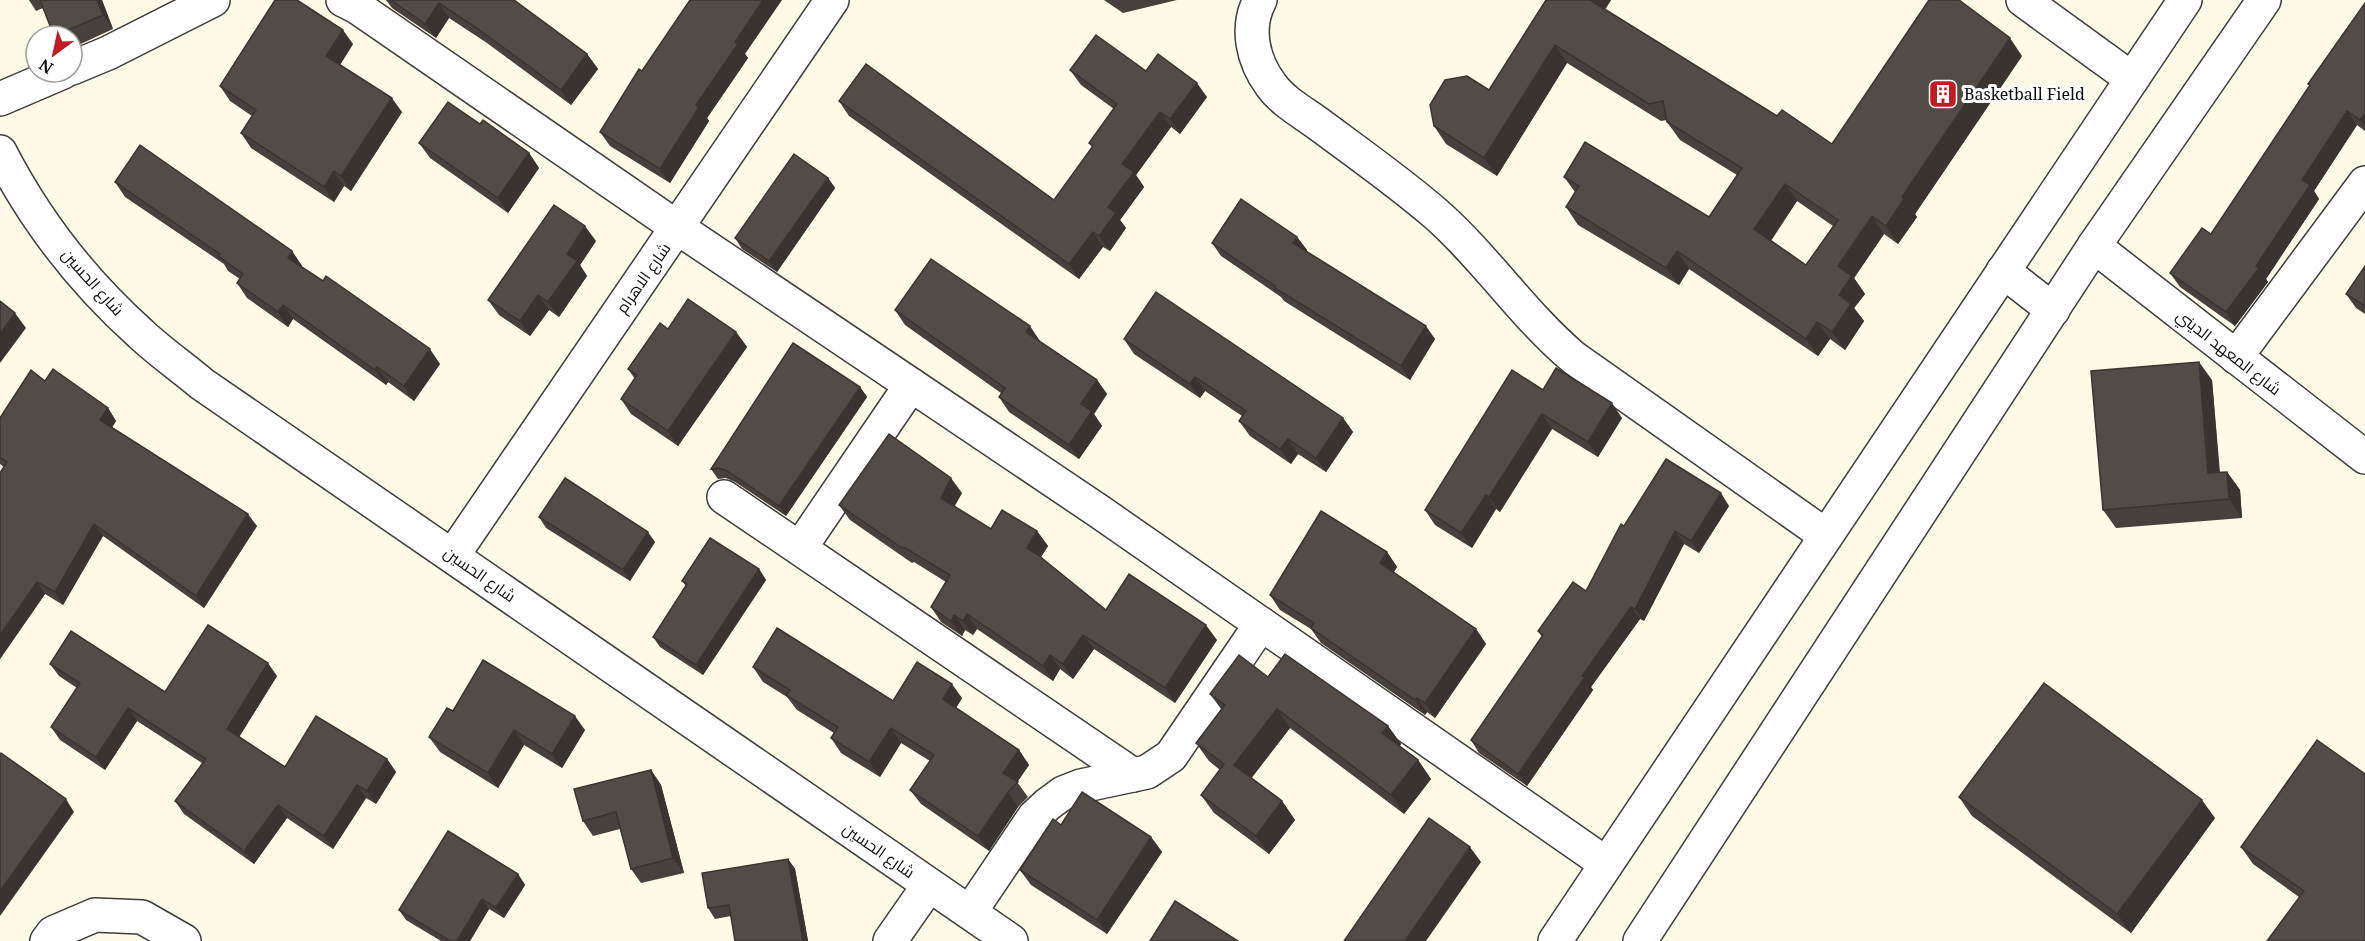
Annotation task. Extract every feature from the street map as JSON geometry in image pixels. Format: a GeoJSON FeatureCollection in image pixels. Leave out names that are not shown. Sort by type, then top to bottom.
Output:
{"type":"FeatureCollection","features":[{"type":"Feature","properties":{"kind":"street"},"geometry":{"type":"LineString","coordinates":[[84,63],[213,0]]}},
{"type":"Feature","properties":{"kind":"street","name":"شارع الاهرام"},"geometry":{"type":"LineString","coordinates":[[453,555],[832,0]]}},
{"type":"Feature","properties":{"kind":"street"},"geometry":{"type":"LineString","coordinates":[[1260,0],[1252,25],[1253,47],[1260,69],[1280,95],[1438,216],[1474,252],[1545,332],[1574,358],[1826,535]]}},
{"type":"Feature","properties":{"kind":"street"},"geometry":{"type":"LineString","coordinates":[[2023,0],[2132,79]]}},
{"type":"Feature","properties":{"kind":"street"},"geometry":{"type":"LineString","coordinates":[[1555,941],[1605,863],[2185,0]]}},
{"type":"Feature","properties":{"kind":"street"},"geometry":{"type":"LineString","coordinates":[[1640,941],[2094,246],[2264,0]]}},
{"type":"Feature","properties":{"kind":"street"},"geometry":{"type":"LineString","coordinates":[[354,2],[678,228],[1100,512],[1605,863]]}},
{"type":"Feature","properties":{"kind":"street"},"geometry":{"type":"LineString","coordinates":[[0,99],[35,84]]}},
{"type":"Feature","properties":{"kind":"street","name":"شارع الحسين"},"geometry":{"type":"LineString","coordinates":[[0,152],[44,225],[85,278],[141,334],[202,384],[1011,941]]}},
{"type":"Feature","properties":{"kind":"street"},"geometry":{"type":"LineString","coordinates":[[2236,357],[2365,183]]}},
{"type":"Feature","properties":{"kind":"street","name":"شارع المعهد الديني"},"geometry":{"type":"LineString","coordinates":[[2094,246],[2365,457]]}},
{"type":"Feature","properties":{"kind":"street"},"geometry":{"type":"LineString","coordinates":[[2003,271],[2053,310]]}},
{"type":"Feature","properties":{"kind":"street"},"geometry":{"type":"LineString","coordinates":[[800,548],[911,385]]}},
{"type":"Feature","properties":{"kind":"street"},"geometry":{"type":"LineString","coordinates":[[724,497],[1133,775]]}},
{"type":"Feature","properties":{"kind":"street"},"geometry":{"type":"LineString","coordinates":[[970,912],[1034,817],[1048,804],[1063,793],[1081,786],[1147,772],[1160,765],[1176,751],[1261,624]]}},
{"type":"Feature","properties":{"kind":"street"},"geometry":{"type":"LineString","coordinates":[[890,941],[929,885]]}},
{"type":"Feature","properties":{"kind":"street"},"geometry":{"type":"LineString","coordinates":[[47,941],[53,933],[95,915],[141,917],[184,941]]}},
{"type":"Feature","properties":{"kind":"building"},"geometry":{"type":"Polygon","coordinates":[[[40,0],[97,0],[103,15],[82,24],[49,24],[40,0]]]}},
{"type":"Feature","properties":{"kind":"building"},"geometry":{"type":"Polygon","coordinates":[[[275,0],[297,0],[343,30],[326,56],[392,98],[341,176],[334,171],[324,187],[241,133],[256,110],[220,86],[275,0]]]}},
{"type":"Feature","properties":{"kind":"building"},"geometry":{"type":"Polygon","coordinates":[[[391,0],[514,0],[587,54],[561,90],[439,3],[425,24],[391,0]]]}},
{"type":"Feature","properties":{"kind":"building"},"geometry":{"type":"Polygon","coordinates":[[[690,0],[763,0],[735,42],[738,44],[696,105],[699,107],[660,169],[600,132],[639,69],[642,71],[690,0]]]}},
{"type":"Feature","properties":{"kind":"building"},"geometry":{"type":"Polygon","coordinates":[[[1546,0],[1590,0],[1777,116],[1782,110],[1832,144],[1929,0],[1959,0],[2010,38],[1902,197],[1904,199],[1886,226],[1872,216],[1838,266],[1852,276],[1839,295],[1851,304],[1832,332],[1817,322],[1806,339],[1677,251],[1666,268],[1566,207],[1579,186],[1564,177],[1585,142],[1709,217],[1742,168],[1667,122],[1663,101],[1649,104],[1555,45],[1484,158],[1434,126],[1430,105],[1445,80],[1467,76],[1489,90],[1546,0]],[[1785,184],[1754,229],[1806,265],[1838,220],[1785,184]]]}},
{"type":"Feature","properties":{"kind":"building"},"geometry":{"type":"Polygon","coordinates":[[[2365,3],[2365,114],[2360,120],[2347,111],[2302,180],[2310,185],[2256,266],[2259,268],[2226,312],[2170,273],[2202,228],[2211,234],[2310,85],[2308,84],[2365,3]]]}},
{"type":"Feature","properties":{"kind":"building"},"geometry":{"type":"Polygon","coordinates":[[[1096,35],[1146,71],[1158,54],[1197,83],[1170,119],[1160,112],[1122,164],[1134,172],[1108,207],[1116,213],[1099,236],[1093,232],[1069,264],[839,101],[866,64],[1054,200],[1093,146],[1089,143],[1117,104],[1070,70],[1096,35]]]}},
{"type":"Feature","properties":{"kind":"building"},"geometry":{"type":"Polygon","coordinates":[[[448,102],[480,124],[483,120],[529,153],[498,198],[419,143],[448,102]]]}},
{"type":"Feature","properties":{"kind":"building"},"geometry":{"type":"Polygon","coordinates":[[[140,145],[292,251],[288,258],[323,281],[326,276],[430,349],[404,386],[377,367],[375,370],[283,305],[278,312],[237,283],[243,274],[218,256],[220,254],[115,182],[140,145]]]}},
{"type":"Feature","properties":{"kind":"building"},"geometry":{"type":"Polygon","coordinates":[[[794,154],[828,178],[769,261],[735,238],[794,154]]]}},
{"type":"Feature","properties":{"kind":"building"},"geometry":{"type":"Polygon","coordinates":[[[1241,199],[1297,237],[1293,243],[1426,326],[1401,366],[1275,288],[1212,243],[1241,199]]]}},
{"type":"Feature","properties":{"kind":"building"},"geometry":{"type":"Polygon","coordinates":[[[554,205],[585,226],[567,254],[577,261],[548,302],[538,295],[520,321],[488,300],[554,205]]]}},
{"type":"Feature","properties":{"kind":"building"},"geometry":{"type":"Polygon","coordinates":[[[931,259],[1030,326],[1026,332],[1097,380],[1081,404],[1092,411],[1069,445],[999,397],[1005,388],[895,310],[931,259]]]}},
{"type":"Feature","properties":{"kind":"building"},"geometry":{"type":"Polygon","coordinates":[[[2365,266],[2365,306],[2346,294],[2365,266]]]}},
{"type":"Feature","properties":{"kind":"building"},"geometry":{"type":"Polygon","coordinates":[[[1156,292],[1343,418],[1316,458],[1288,439],[1280,449],[1239,421],[1246,411],[1195,377],[1190,384],[1124,339],[1156,292]]]}},
{"type":"Feature","properties":{"kind":"building"},"geometry":{"type":"Polygon","coordinates":[[[688,299],[736,332],[668,431],[621,399],[637,375],[628,369],[660,323],[668,329],[688,299]]]}},
{"type":"Feature","properties":{"kind":"building"},"geometry":{"type":"Polygon","coordinates":[[[0,301],[15,313],[0,334],[0,301]]]}},
{"type":"Feature","properties":{"kind":"building"},"geometry":{"type":"Polygon","coordinates":[[[793,343],[860,387],[779,506],[727,471],[719,468],[711,469],[793,343]]]}},
{"type":"Feature","properties":{"kind":"building"},"geometry":{"type":"Polygon","coordinates":[[[2199,362],[2208,473],[2227,472],[2229,499],[2103,510],[2091,371],[2199,362]]]}},
{"type":"Feature","properties":{"kind":"building"},"geometry":{"type":"Polygon","coordinates":[[[1556,368],[1612,403],[1588,442],[1542,414],[1489,497],[1486,495],[1461,533],[1425,510],[1512,370],[1543,390],[1556,368]]]}},
{"type":"Feature","properties":{"kind":"building"},"geometry":{"type":"Polygon","coordinates":[[[53,369],[108,408],[100,420],[248,514],[196,596],[94,524],[55,592],[37,582],[0,635],[0,473],[7,462],[0,457],[0,418],[31,370],[45,381],[53,369]]]}},
{"type":"Feature","properties":{"kind":"building"},"geometry":{"type":"Polygon","coordinates":[[[889,434],[951,478],[941,498],[991,529],[1002,510],[1037,531],[1027,548],[1106,610],[1129,574],[1206,625],[1165,688],[1083,635],[1063,664],[1050,655],[1043,666],[967,614],[963,621],[954,615],[951,621],[931,607],[950,575],[904,547],[902,548],[839,505],[889,434]]]}},
{"type":"Feature","properties":{"kind":"building"},"geometry":{"type":"Polygon","coordinates":[[[1666,459],[1721,493],[1691,541],[1675,531],[1635,609],[1631,607],[1582,676],[1585,677],[1518,774],[1471,740],[1543,635],[1538,631],[1573,582],[1586,591],[1621,524],[1624,526],[1666,459]]]}},
{"type":"Feature","properties":{"kind":"building"},"geometry":{"type":"Polygon","coordinates":[[[565,478],[648,532],[623,570],[539,517],[565,478]]]}},
{"type":"Feature","properties":{"kind":"building"},"geometry":{"type":"Polygon","coordinates":[[[1321,511],[1387,552],[1380,563],[1476,629],[1425,703],[1417,698],[1415,700],[1311,628],[1314,623],[1270,595],[1321,511]]]}},
{"type":"Feature","properties":{"kind":"building"},"geometry":{"type":"Polygon","coordinates":[[[710,538],[759,569],[696,665],[653,637],[687,584],[682,581],[710,538]]]}},
{"type":"Feature","properties":{"kind":"building"},"geometry":{"type":"Polygon","coordinates":[[[208,625],[268,663],[227,729],[285,767],[316,716],[387,759],[367,791],[357,785],[324,836],[278,805],[244,851],[175,801],[206,759],[128,708],[96,757],[51,727],[80,683],[50,664],[71,631],[165,692],[208,625]]]}},
{"type":"Feature","properties":{"kind":"building"},"geometry":{"type":"Polygon","coordinates":[[[777,628],[893,701],[917,662],[952,684],[943,699],[1019,750],[1003,773],[1018,782],[1008,792],[978,836],[910,790],[934,755],[891,728],[869,762],[831,738],[838,727],[786,695],[790,690],[753,667],[777,628]]]}},
{"type":"Feature","properties":{"kind":"building"},"geometry":{"type":"Polygon","coordinates":[[[1285,654],[1388,726],[1382,733],[1418,760],[1391,795],[1277,709],[1234,765],[1282,801],[1256,836],[1201,795],[1224,764],[1196,743],[1225,705],[1210,694],[1239,655],[1268,677],[1285,654]]]}},
{"type":"Feature","properties":{"kind":"building"},"geometry":{"type":"Polygon","coordinates":[[[483,660],[575,716],[552,754],[514,730],[488,773],[429,737],[447,708],[453,711],[483,660]]]}},
{"type":"Feature","properties":{"kind":"building"},"geometry":{"type":"Polygon","coordinates":[[[2044,683],[2202,800],[2117,914],[1959,797],[2044,683]]]}},
{"type":"Feature","properties":{"kind":"building"},"geometry":{"type":"Polygon","coordinates":[[[2317,740],[2365,774],[2365,941],[2267,941],[2304,891],[2241,847],[2317,740]]]}},
{"type":"Feature","properties":{"kind":"building"},"geometry":{"type":"Polygon","coordinates":[[[0,754],[66,799],[0,891],[0,754]]]}},
{"type":"Feature","properties":{"kind":"building"},"geometry":{"type":"Polygon","coordinates":[[[651,770],[673,858],[631,869],[616,812],[583,821],[574,789],[651,770]]]}},
{"type":"Feature","properties":{"kind":"building"},"geometry":{"type":"Polygon","coordinates":[[[1082,792],[1151,837],[1097,920],[1020,870],[1053,819],[1061,825],[1082,792]]]}},
{"type":"Feature","properties":{"kind":"building"},"geometry":{"type":"Polygon","coordinates":[[[1429,818],[1470,847],[1405,941],[1344,941],[1429,818]]]}},
{"type":"Feature","properties":{"kind":"building"},"geometry":{"type":"Polygon","coordinates":[[[448,831],[518,874],[496,908],[482,899],[457,941],[450,941],[399,910],[448,831]]]}},
{"type":"Feature","properties":{"kind":"building"},"geometry":{"type":"Polygon","coordinates":[[[788,859],[803,941],[735,941],[729,905],[708,908],[702,873],[788,859]]]}},
{"type":"Feature","properties":{"kind":"building"},"geometry":{"type":"Polygon","coordinates":[[[1175,901],[1238,941],[1150,941],[1175,901]]]}},
{"type":"Feature","properties":{"kind":"place","name":"Basketball Field"},"geometry":{"type":"Point","coordinates":[1943,94]}}]}
